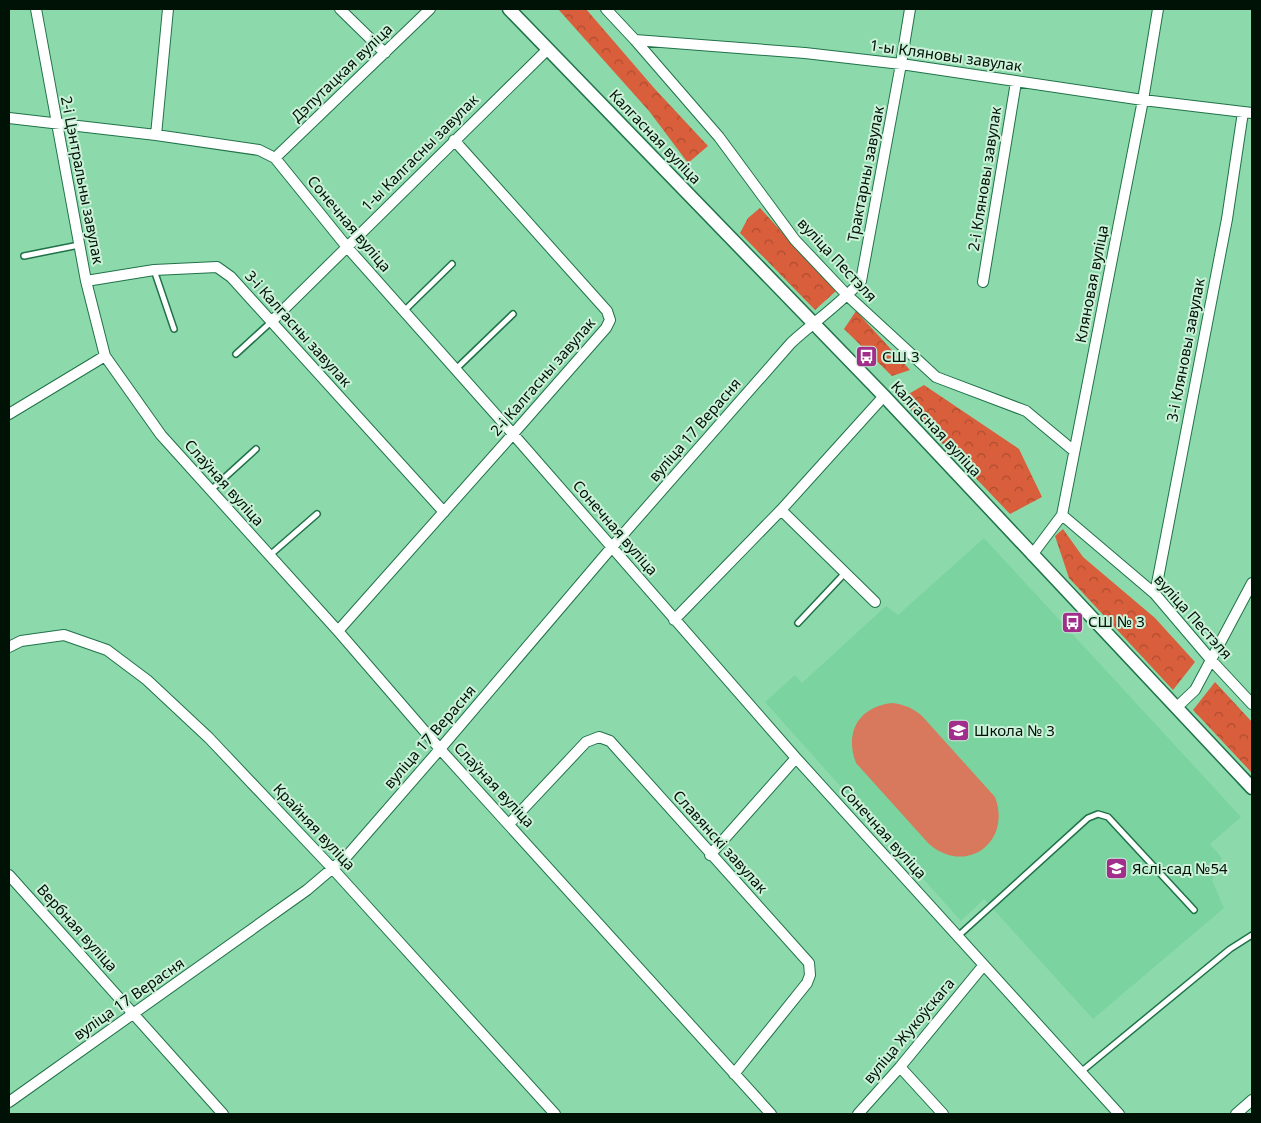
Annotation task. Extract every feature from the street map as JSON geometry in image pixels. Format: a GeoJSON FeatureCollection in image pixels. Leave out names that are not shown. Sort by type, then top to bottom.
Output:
{"type":"FeatureCollection","features":[{"type":"Feature","properties":{"kind":"street","name":"2-і Цэнтральны завулак"},"geometry":{"type":"LineString","coordinates":[[36,9],[86,281],[105,356]]}},
{"type":"Feature","properties":{"kind":"street"},"geometry":{"type":"LineString","coordinates":[[156,135],[168,9]]}},
{"type":"Feature","properties":{"kind":"street"},"geometry":{"type":"LineString","coordinates":[[340,9],[385,53]]}},
{"type":"Feature","properties":{"kind":"street","name":"Дэпутацкая вуліца"},"geometry":{"type":"LineString","coordinates":[[275,158],[430,9]]}},
{"type":"Feature","properties":{"kind":"street","name":"Калгасная вуліца"},"geometry":{"type":"LineString","coordinates":[[509,9],[812,324],[884,396],[1252,788]]}},
{"type":"Feature","properties":{"kind":"street","name":"вуліца Пестэля"},"geometry":{"type":"LineString","coordinates":[[606,9],[719,137],[795,240],[848,296],[936,377],[1026,411],[1074,451]]}},
{"type":"Feature","properties":{"kind":"street","name":"Трактарны завулак"},"geometry":{"type":"LineString","coordinates":[[812,324],[848,296],[861,282],[902,64],[910,9]]}},
{"type":"Feature","properties":{"kind":"street","name":"Кляновая вуліца"},"geometry":{"type":"LineString","coordinates":[[1032,555],[1062,515],[1143,100],[1158,9]]}},
{"type":"Feature","properties":{"kind":"street","name":"1-ы Кляновы завулак"},"geometry":{"type":"LineString","coordinates":[[635,40],[805,53],[902,64],[1143,100],[1248,112]]}},
{"type":"Feature","properties":{"kind":"street","name":"1-ы Калгасны завулак"},"geometry":{"type":"LineString","coordinates":[[272,321],[548,49]]}},
{"type":"Feature","properties":{"kind":"street","name":"2-і Кляновы завулак"},"geometry":{"type":"LineString","coordinates":[[983,282],[1016,82]]}},
{"type":"Feature","properties":{"kind":"street","name":"3-і Кляновы завулак"},"geometry":{"type":"LineString","coordinates":[[1155,594],[1248,112]]}},
{"type":"Feature","properties":{"kind":"street","name":"Сонечная вуліца"},"geometry":{"type":"LineString","coordinates":[[9,118],[156,135],[259,150],[275,158],[347,247],[513,434],[674,620],[983,966],[1119,1114]]}},
{"type":"Feature","properties":{"kind":"street","name":"2-і Калгасны завулак"},"geometry":{"type":"LineString","coordinates":[[338,631],[513,434],[610,320],[607,311],[454,140]]}},
{"type":"Feature","properties":{"kind":"street","name":"3-і Калгасны завулак"},"geometry":{"type":"LineString","coordinates":[[86,281],[154,270],[218,267],[231,277],[272,321],[444,512]]}},
{"type":"Feature","properties":{"kind":"street","name":"вуліца 17 Верасня"},"geometry":{"type":"LineString","coordinates":[[9,1102],[134,1015],[307,890],[347,856],[612,547],[791,344],[812,324]]}},
{"type":"Feature","properties":{"kind":"street"},"geometry":{"type":"LineString","coordinates":[[9,414],[105,356]]}},
{"type":"Feature","properties":{"kind":"street","name":"Слаўная вуліца"},"geometry":{"type":"LineString","coordinates":[[105,356],[161,435],[338,631],[440,749],[771,1114]]}},
{"type":"Feature","properties":{"kind":"street"},"geometry":{"type":"LineString","coordinates":[[674,620],[781,510],[884,396]]}},
{"type":"Feature","properties":{"kind":"street"},"geometry":{"type":"LineString","coordinates":[[781,510],[875,602]]}},
{"type":"Feature","properties":{"kind":"street","name":"вуліца Пестэля"},"geometry":{"type":"LineString","coordinates":[[1062,515],[1155,594],[1212,662],[1252,704]]}},
{"type":"Feature","properties":{"kind":"street"},"geometry":{"type":"LineString","coordinates":[[1177,707],[1195,690],[1212,662],[1252,583]]}},
{"type":"Feature","properties":{"kind":"street","name":"Крайняя вуліца"},"geometry":{"type":"LineString","coordinates":[[9,647],[21,641],[64,635],[107,650],[147,680],[209,738],[333,869],[555,1114]]}},
{"type":"Feature","properties":{"kind":"street","name":"Славянскі завулак"},"geometry":{"type":"LineString","coordinates":[[509,824],[586,742],[598,737],[610,742],[808,964],[810,975],[807,983],[734,1074]]}},
{"type":"Feature","properties":{"kind":"street"},"geometry":{"type":"LineString","coordinates":[[710,855],[796,758]]}},
{"type":"Feature","properties":{"kind":"street","name":"Вербная вуліца"},"geometry":{"type":"LineString","coordinates":[[9,875],[222,1114]]}},
{"type":"Feature","properties":{"kind":"street","name":"вуліца Жукоўскага"},"geometry":{"type":"LineString","coordinates":[[858,1114],[900,1067],[983,966]]}},
{"type":"Feature","properties":{"kind":"street"},"geometry":{"type":"LineString","coordinates":[[900,1067],[944,1114]]}},
{"type":"Feature","properties":{"kind":"street"},"geometry":{"type":"LineString","coordinates":[[1236,1114],[1252,1100]]}},
{"type":"Feature","properties":{"kind":"lane"},"geometry":{"type":"LineString","coordinates":[[24,256],[79,245]]}},
{"type":"Feature","properties":{"kind":"lane"},"geometry":{"type":"LineString","coordinates":[[404,312],[452,264]]}},
{"type":"Feature","properties":{"kind":"lane"},"geometry":{"type":"LineString","coordinates":[[154,270],[174,329]]}},
{"type":"Feature","properties":{"kind":"lane"},"geometry":{"type":"LineString","coordinates":[[456,369],[513,314]]}},
{"type":"Feature","properties":{"kind":"lane"},"geometry":{"type":"LineString","coordinates":[[236,354],[272,321]]}},
{"type":"Feature","properties":{"kind":"lane"},"geometry":{"type":"LineString","coordinates":[[211,490],[256,449]]}},
{"type":"Feature","properties":{"kind":"lane"},"geometry":{"type":"LineString","coordinates":[[270,556],[317,514]]}},
{"type":"Feature","properties":{"kind":"lane"},"geometry":{"type":"LineString","coordinates":[[798,623],[845,573]]}},
{"type":"Feature","properties":{"kind":"lane"},"geometry":{"type":"LineString","coordinates":[[957,937],[1088,818],[1098,814],[1108,817],[1194,910]]}},
{"type":"Feature","properties":{"kind":"lane"},"geometry":{"type":"LineString","coordinates":[[1082,1072],[1230,949],[1252,934]]}},
{"type":"Feature","properties":{"kind":"shaded area","name":"Школа № 3"},"geometry":{"type":"Polygon","coordinates":[[[984,538],[1241,817],[1210,844],[1222,858],[1212,880],[1224,908],[1093,1019],[984,899],[961,921],[765,702],[795,675],[802,683],[886,606],[898,615],[984,538]]]}},
{"type":"Feature","properties":{"kind":"shaded area"},"geometry":{"type":"Polygon","coordinates":[[[893,703],[909,707],[922,716],[995,797],[999,813],[997,828],[991,840],[982,849],[971,855],[957,856],[943,853],[929,844],[856,763],[852,741],[853,731],[857,722],[871,709],[893,703]]]}},
{"type":"Feature","properties":{"kind":"green space"},"geometry":{"type":"Polygon","coordinates":[[[558,9],[586,9],[654,88],[708,146],[688,163],[649,111],[558,9]]]}},
{"type":"Feature","properties":{"kind":"green space"},"geometry":{"type":"Polygon","coordinates":[[[760,208],[836,291],[815,310],[740,233],[748,218],[760,208]]]}},
{"type":"Feature","properties":{"kind":"green space"},"geometry":{"type":"Polygon","coordinates":[[[856,311],[910,370],[892,376],[844,329],[856,311]]]}},
{"type":"Feature","properties":{"kind":"green space"},"geometry":{"type":"Polygon","coordinates":[[[924,385],[1019,449],[1042,497],[1010,514],[900,399],[924,385]]]}},
{"type":"Feature","properties":{"kind":"green space"},"geometry":{"type":"Polygon","coordinates":[[[1063,529],[1083,557],[1155,618],[1195,662],[1173,690],[1069,578],[1055,536],[1063,529]]]}},
{"type":"Feature","properties":{"kind":"green space"},"geometry":{"type":"Polygon","coordinates":[[[1215,682],[1252,722],[1252,773],[1193,710],[1215,682]]]}},
{"type":"Feature","properties":{"kind":"place","name":"СШ 3"},"geometry":{"type":"Point","coordinates":[866,357]}},
{"type":"Feature","properties":{"kind":"place","name":"СШ № 3"},"geometry":{"type":"Point","coordinates":[1072,622]}},
{"type":"Feature","properties":{"kind":"place","name":"Школа № 3"},"geometry":{"type":"Point","coordinates":[958,731]}},
{"type":"Feature","properties":{"kind":"place","name":"Яслі-сад №54"},"geometry":{"type":"Point","coordinates":[1116,869]}}]}
